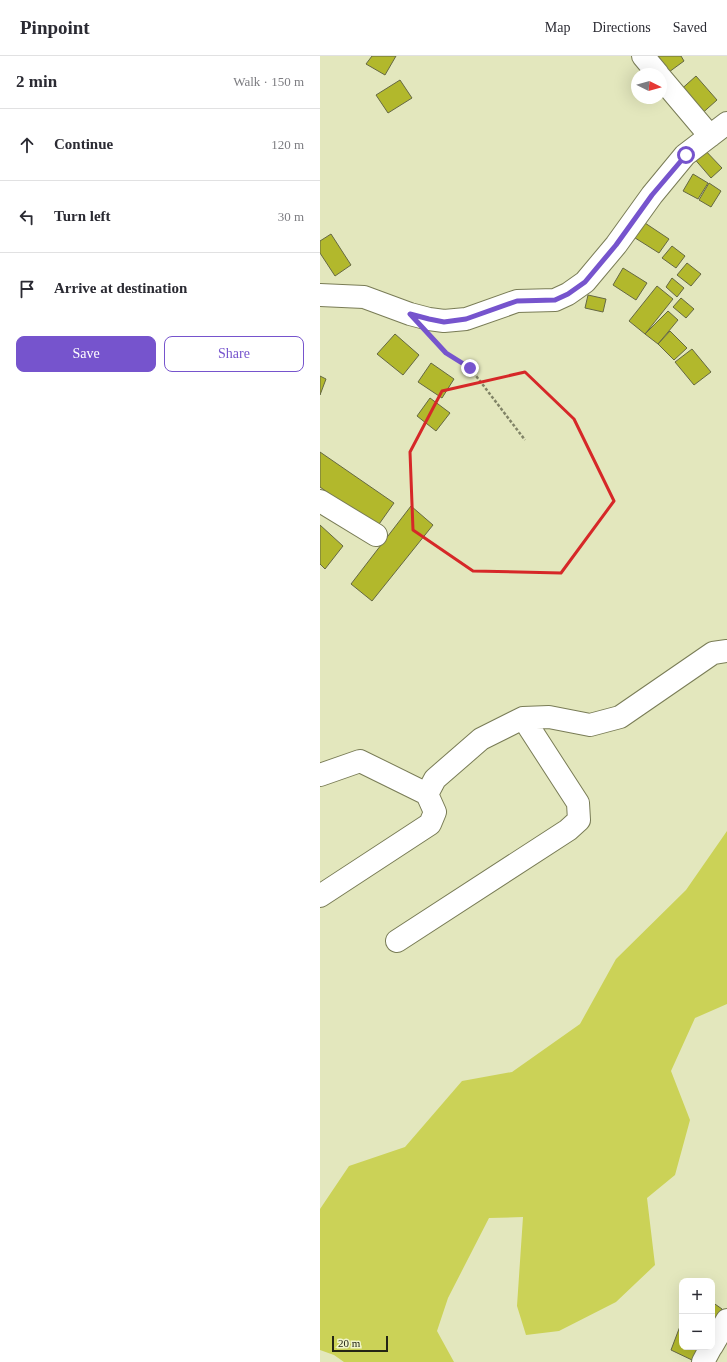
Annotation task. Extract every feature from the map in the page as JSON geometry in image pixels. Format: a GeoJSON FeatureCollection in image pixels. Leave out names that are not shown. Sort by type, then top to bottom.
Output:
{"type":"FeatureCollection","features":[{"type":"Feature","properties":{"kind":"street"},"geometry":{"type":"LineString","coordinates":[[642,56],[653,68]]}},
{"type":"Feature","properties":{"kind":"street"},"geometry":{"type":"LineString","coordinates":[[320,295],[364,296],[410,314],[444,322],[466,319],[517,301],[555,300],[568,294],[585,282],[616,245],[652,195],[686,155],[719,129],[667,83]]}},
{"type":"Feature","properties":{"kind":"street"},"geometry":{"type":"LineString","coordinates":[[320,501],[376,535]]}},
{"type":"Feature","properties":{"kind":"street"},"geometry":{"type":"LineString","coordinates":[[427,794],[435,779],[481,739],[523,718],[549,717],[590,725],[620,717],[713,653],[727,651]]}},
{"type":"Feature","properties":{"kind":"street"},"geometry":{"type":"LineString","coordinates":[[396,941],[568,830],[579,820],[578,803],[523,718]]}},
{"type":"Feature","properties":{"kind":"street"},"geometry":{"type":"LineString","coordinates":[[320,775],[360,761],[427,794],[435,812],[430,824],[320,896]]}},
{"type":"Feature","properties":{"kind":"street"},"geometry":{"type":"LineString","coordinates":[[715,1341],[727,1320]]}},
{"type":"Feature","properties":{"kind":"street"},"geometry":{"type":"LineString","coordinates":[[703,1362],[710,1350]]}},
{"type":"Feature","properties":{"kind":"path"},"geometry":{"type":"LineString","coordinates":[[431,336],[446,353],[470,368],[525,440]]}},
{"type":"Feature","properties":{"kind":"highlighted area"},"geometry":{"type":"Polygon","coordinates":[[[525,372],[574,419],[614,501],[561,573],[473,571],[413,530],[410,452],[442,391],[525,372]]]}},
{"type":"Feature","properties":{"kind":"green space"},"geometry":{"type":"Polygon","coordinates":[[[727,831],[727,1004],[695,1018],[671,1071],[690,1120],[675,1175],[647,1198],[655,1265],[616,1302],[559,1331],[526,1335],[517,1306],[523,1217],[489,1218],[448,1298],[437,1331],[454,1362],[344,1362],[334,1355],[320,1350],[320,1209],[349,1166],[405,1147],[462,1081],[512,1072],[580,1024],[616,959],[686,890],[727,831]]]}},
{"type":"Feature","properties":{"kind":"building"},"geometry":{"type":"Polygon","coordinates":[[[372,56],[396,56],[385,75],[366,64],[372,56]]]}},
{"type":"Feature","properties":{"kind":"building"},"geometry":{"type":"Polygon","coordinates":[[[658,56],[681,56],[684,61],[669,72],[658,56]]]}},
{"type":"Feature","properties":{"kind":"building"},"geometry":{"type":"Polygon","coordinates":[[[696,76],[717,100],[698,117],[677,93],[696,76]]]}},
{"type":"Feature","properties":{"kind":"building"},"geometry":{"type":"Polygon","coordinates":[[[400,80],[412,98],[388,113],[376,95],[400,80]]]}},
{"type":"Feature","properties":{"kind":"building"},"geometry":{"type":"Polygon","coordinates":[[[702,147],[722,168],[711,178],[692,156],[702,147]]]}},
{"type":"Feature","properties":{"kind":"building"},"geometry":{"type":"Polygon","coordinates":[[[693,174],[708,183],[698,199],[683,191],[693,174]]]}},
{"type":"Feature","properties":{"kind":"building"},"geometry":{"type":"Polygon","coordinates":[[[709,183],[721,191],[711,207],[699,200],[709,183]]]}},
{"type":"Feature","properties":{"kind":"building"},"geometry":{"type":"Polygon","coordinates":[[[642,221],[669,239],[659,253],[632,236],[642,221]]]}},
{"type":"Feature","properties":{"kind":"building"},"geometry":{"type":"Polygon","coordinates":[[[331,234],[351,265],[335,276],[320,253],[320,241],[331,234]]]}},
{"type":"Feature","properties":{"kind":"building"},"geometry":{"type":"Polygon","coordinates":[[[672,246],[685,256],[676,268],[662,258],[672,246]]]}},
{"type":"Feature","properties":{"kind":"building"},"geometry":{"type":"Polygon","coordinates":[[[687,263],[701,274],[691,286],[677,275],[687,263]]]}},
{"type":"Feature","properties":{"kind":"building"},"geometry":{"type":"Polygon","coordinates":[[[623,268],[647,283],[636,300],[613,285],[623,268]]]}},
{"type":"Feature","properties":{"kind":"building"},"geometry":{"type":"Polygon","coordinates":[[[672,278],[684,288],[677,297],[666,287],[672,278]]]}},
{"type":"Feature","properties":{"kind":"building"},"geometry":{"type":"Polygon","coordinates":[[[657,286],[673,299],[645,334],[629,321],[657,286]]]}},
{"type":"Feature","properties":{"kind":"building"},"geometry":{"type":"Polygon","coordinates":[[[588,295],[606,299],[603,312],[585,308],[588,295]]]}},
{"type":"Feature","properties":{"kind":"building"},"geometry":{"type":"Polygon","coordinates":[[[681,298],[694,309],[686,318],[673,307],[681,298]]]}},
{"type":"Feature","properties":{"kind":"building"},"geometry":{"type":"Polygon","coordinates":[[[668,311],[678,320],[658,344],[645,334],[668,311]]]}},
{"type":"Feature","properties":{"kind":"building"},"geometry":{"type":"Polygon","coordinates":[[[670,331],[687,348],[674,360],[658,344],[670,331]]]}},
{"type":"Feature","properties":{"kind":"building"},"geometry":{"type":"Polygon","coordinates":[[[395,334],[419,355],[403,375],[377,354],[395,334]]]}},
{"type":"Feature","properties":{"kind":"building"},"geometry":{"type":"Polygon","coordinates":[[[692,349],[711,372],[694,385],[675,362],[692,349]]]}},
{"type":"Feature","properties":{"kind":"building"},"geometry":{"type":"Polygon","coordinates":[[[431,363],[454,379],[442,398],[418,382],[431,363]]]}},
{"type":"Feature","properties":{"kind":"building"},"geometry":{"type":"Polygon","coordinates":[[[320,376],[326,379],[320,395],[320,376]]]}},
{"type":"Feature","properties":{"kind":"building"},"geometry":{"type":"Polygon","coordinates":[[[430,398],[450,413],[436,431],[417,416],[430,398]]]}},
{"type":"Feature","properties":{"kind":"building"},"geometry":{"type":"Polygon","coordinates":[[[320,452],[394,503],[377,527],[320,487],[320,452]]]}},
{"type":"Feature","properties":{"kind":"building"},"geometry":{"type":"Polygon","coordinates":[[[411,506],[433,525],[372,601],[351,584],[411,506]]]}},
{"type":"Feature","properties":{"kind":"building"},"geometry":{"type":"Polygon","coordinates":[[[320,525],[343,546],[325,569],[320,564],[320,525]]]}},
{"type":"Feature","properties":{"kind":"building"},"geometry":{"type":"Polygon","coordinates":[[[715,1304],[722,1309],[715,1320],[715,1304]]]}},
{"type":"Feature","properties":{"kind":"building"},"geometry":{"type":"Polygon","coordinates":[[[679,1329],[679,1350],[697,1350],[692,1360],[671,1350],[679,1329]]]}},
{"type":"Feature","properties":{"kind":"route"},"geometry":{"type":"LineString","coordinates":[[470,368],[446,353],[410,314],[444,322],[466,319],[517,301],[555,300],[568,294],[585,282],[616,245],[652,195],[686,155]]}}]}
